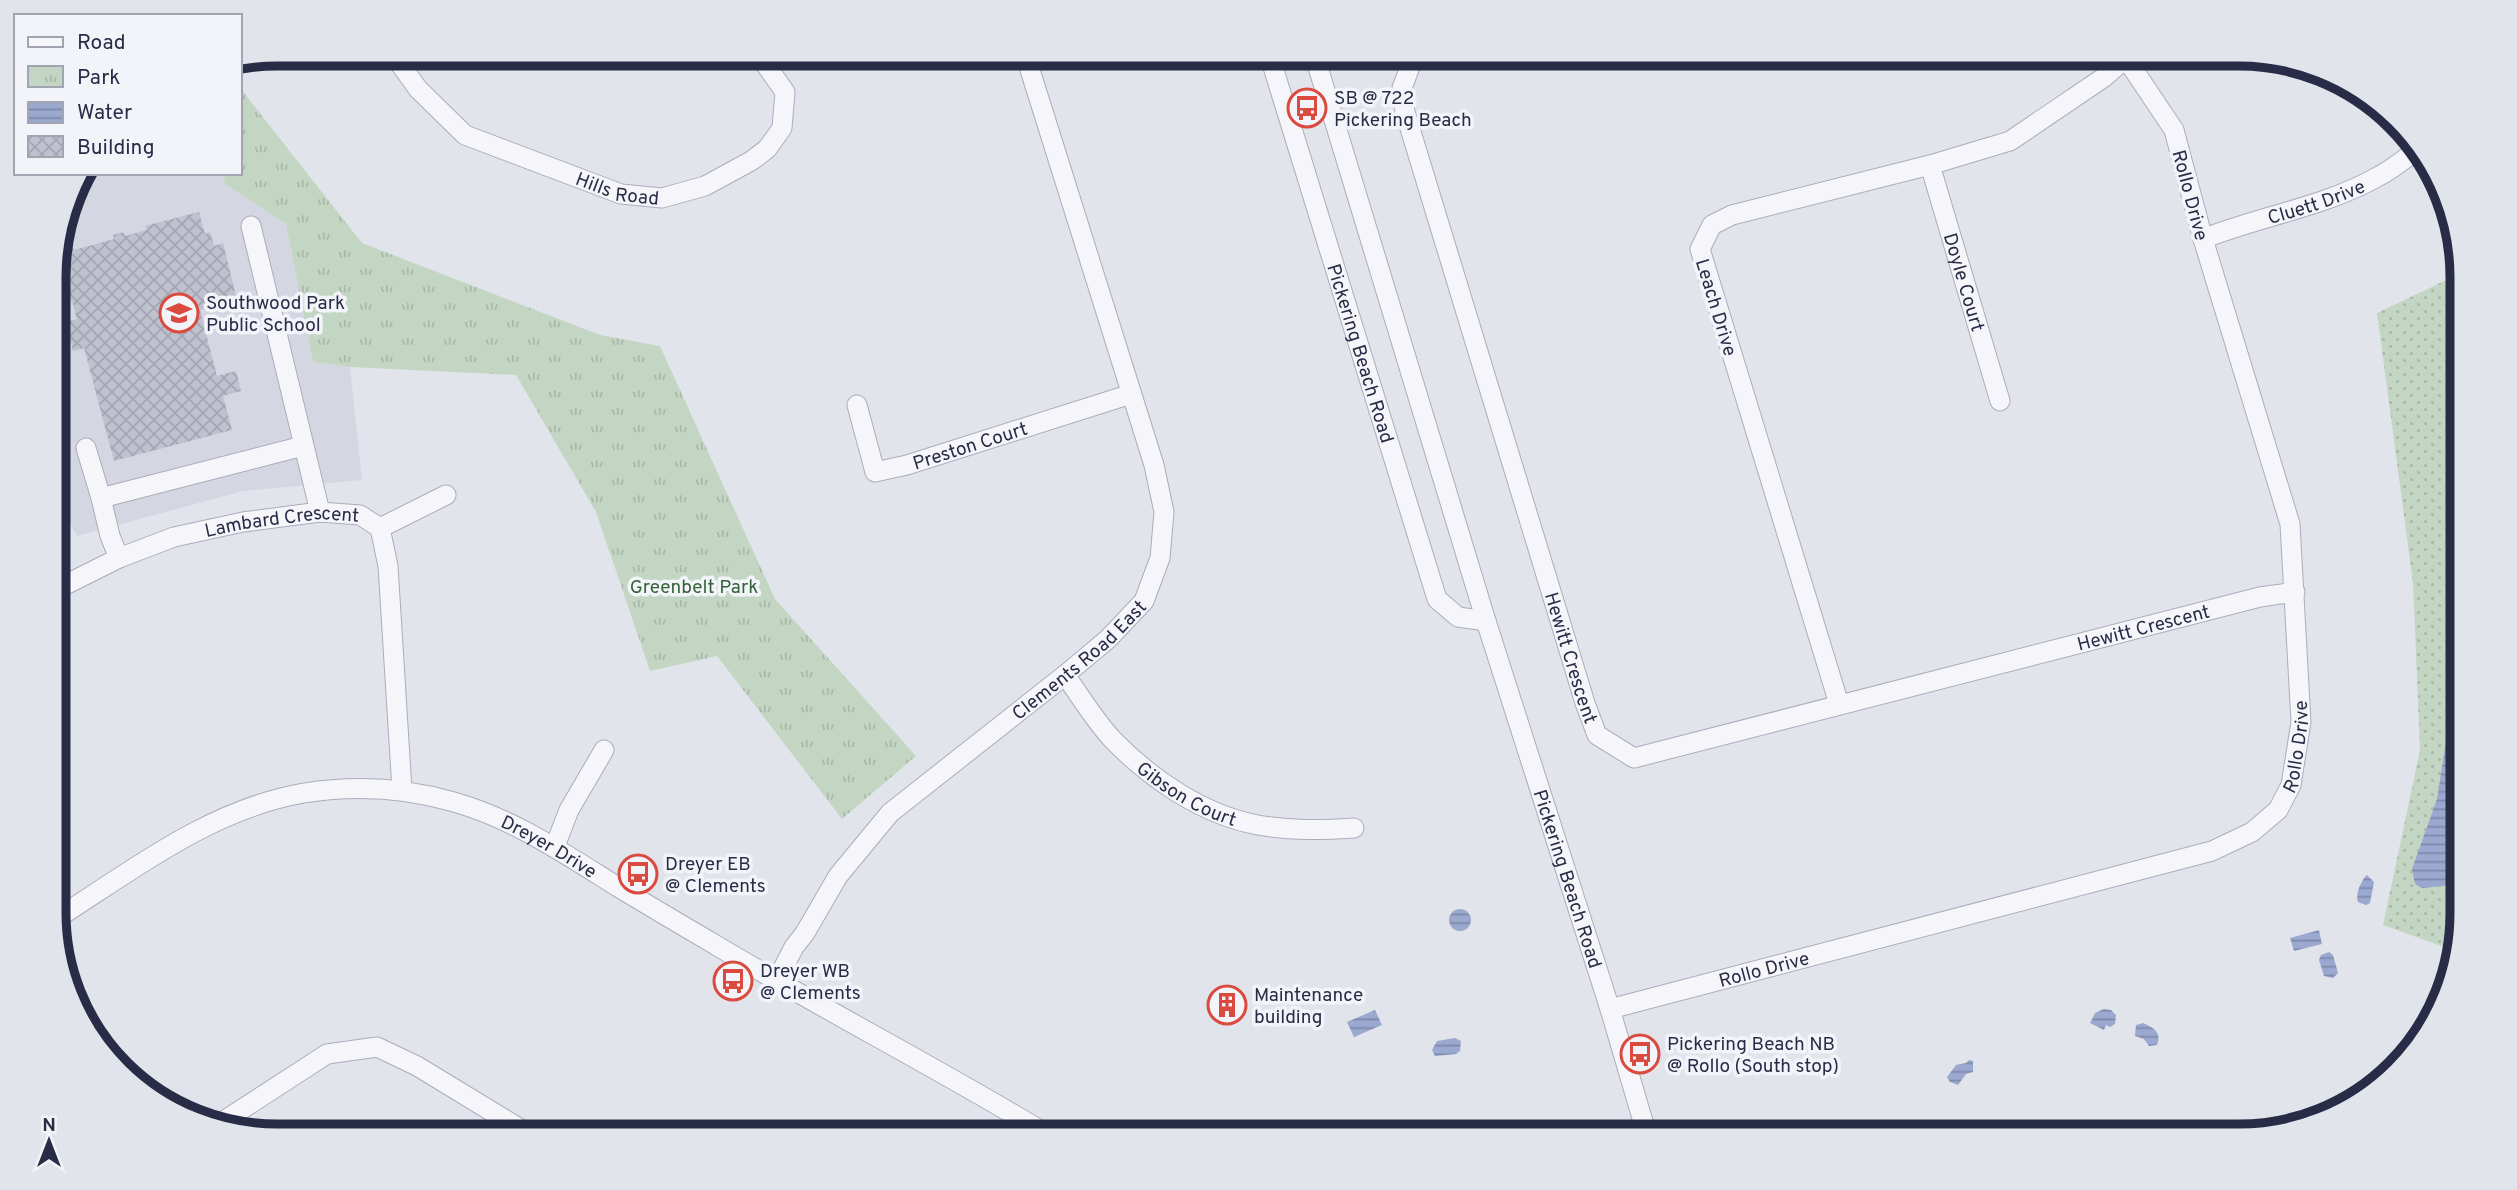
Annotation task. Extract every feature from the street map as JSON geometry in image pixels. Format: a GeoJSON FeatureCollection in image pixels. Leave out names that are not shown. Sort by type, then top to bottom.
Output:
{"type":"FeatureCollection","features":[{"type":"Feature","properties":{"kind":"street","name":"Hills Road"},"geometry":{"type":"LineString","coordinates":[[402,66],[418,89],[465,135],[621,194],[662,198],[705,186],[751,161],[767,149],[782,128],[785,92],[767,66]]}},
{"type":"Feature","properties":{"kind":"street","name":"Clements Road East"},"geometry":{"type":"LineString","coordinates":[[776,982],[794,947],[838,876],[890,813],[1108,639],[1144,601],[1160,558],[1164,512],[1154,465],[1028,66]]}},
{"type":"Feature","properties":{"kind":"street","name":"Pickering Beach Road"},"geometry":{"type":"LineString","coordinates":[[1273,66],[1437,599],[1458,617],[1486,621]]}},
{"type":"Feature","properties":{"kind":"street","name":"Pickering Beach Road"},"geometry":{"type":"LineString","coordinates":[[1318,66],[1486,621],[1611,1009],[1644,1123]]}},
{"type":"Feature","properties":{"kind":"street","name":"Hewitt Crescent"},"geometry":{"type":"LineString","coordinates":[[1410,66],[1402,88],[1405,112],[1585,703],[1597,735],[1634,758],[2260,597],[2295,592]]}},
{"type":"Feature","properties":{"kind":"street","name":"Leach Drive"},"geometry":{"type":"LineString","coordinates":[[1839,704],[1700,248],[1712,225],[1732,215],[1930,166],[2010,141],[2103,78],[2115,66]]}},
{"type":"Feature","properties":{"kind":"street","name":"Rollo Drive"},"geometry":{"type":"LineString","coordinates":[[1611,1009],[2212,851],[2252,832],[2278,810],[2291,785],[2301,722],[2290,524],[2203,239],[2174,130],[2132,66]]}},
{"type":"Feature","properties":{"kind":"street","name":"Cluett Drive"},"geometry":{"type":"LineString","coordinates":[[2203,239],[2235,226],[2329,198],[2379,177],[2410,154]]}},
{"type":"Feature","properties":{"kind":"street","name":"Doyle Court"},"geometry":{"type":"LineString","coordinates":[[1930,166],[2000,401]]}},
{"type":"Feature","properties":{"kind":"street"},"geometry":{"type":"LineString","coordinates":[[251,226],[320,512]]}},
{"type":"Feature","properties":{"kind":"street","name":"Preston Court"},"geometry":{"type":"LineString","coordinates":[[857,405],[875,472],[907,465],[1131,394]]}},
{"type":"Feature","properties":{"kind":"street"},"geometry":{"type":"LineString","coordinates":[[101,498],[303,446]]}},
{"type":"Feature","properties":{"kind":"street"},"geometry":{"type":"LineString","coordinates":[[86,448],[110,536],[119,558]]}},
{"type":"Feature","properties":{"kind":"street"},"geometry":{"type":"LineString","coordinates":[[380,528],[446,495]]}},
{"type":"Feature","properties":{"kind":"street","name":"Lambard Crescent"},"geometry":{"type":"LineString","coordinates":[[67,584],[119,558],[174,537],[243,522],[320,512],[360,515],[380,528],[388,566],[402,790]]}},
{"type":"Feature","properties":{"kind":"street","name":"Gibson Court"},"geometry":{"type":"LineString","coordinates":[[1065,676],[1111,737],[1146,772],[1210,810],[1257,825],[1308,830],[1354,828]]}},
{"type":"Feature","properties":{"kind":"street"},"geometry":{"type":"LineString","coordinates":[[555,846],[569,810],[604,750]]}},
{"type":"Feature","properties":{"kind":"street","name":"Dreyer Drive"},"geometry":{"type":"LineString","coordinates":[[67,912],[215,820],[258,804],[304,793],[350,789],[402,790],[455,802],[499,819],[555,846],[776,982],[1028,1124]]}},
{"type":"Feature","properties":{"kind":"street"},"geometry":{"type":"LineString","coordinates":[[229,1117],[327,1054],[377,1046],[417,1066],[512,1124]]}},
{"type":"Feature","properties":{"kind":"shaded area","name":"Southwood Park Public School"},"geometry":{"type":"Polygon","coordinates":[[[93,175],[223,175],[225,184],[286,224],[313,362],[350,367],[362,480],[243,491],[77,536],[67,518],[67,264],[74,223],[88,184],[93,175]]]}},
{"type":"Feature","properties":{"kind":"green space","name":"Greenbelt Park"},"geometry":{"type":"Polygon","coordinates":[[[242,91],[362,243],[600,335],[660,346],[775,599],[916,756],[842,819],[717,656],[650,671],[596,512],[516,375],[350,367],[313,362],[286,224],[225,184],[223,175],[242,175],[242,91]]]}},
{"type":"Feature","properties":{"kind":"green space"},"geometry":{"type":"Polygon","coordinates":[[[2450,278],[2450,912],[2447,948],[2383,925],[2420,750],[2413,583],[2377,313],[2450,278]]]}},
{"type":"Feature","properties":{"kind":"water"},"geometry":{"type":"Polygon","coordinates":[[[2450,716],[2450,885],[2422,888],[2415,884],[2412,869],[2437,799],[2450,716]]]}},
{"type":"Feature","properties":{"kind":"water"},"geometry":{"type":"Polygon","coordinates":[[[2367,875],[2374,882],[2370,903],[2366,905],[2358,902],[2357,896],[2367,875]]]}},
{"type":"Feature","properties":{"kind":"water"},"geometry":{"type":"Polygon","coordinates":[[[1460,909],[1470,916],[1471,920],[1464,930],[1460,931],[1450,924],[1449,920],[1456,910],[1460,909]]]}},
{"type":"Feature","properties":{"kind":"water"},"geometry":{"type":"Polygon","coordinates":[[[2319,930],[2322,944],[2294,951],[2290,938],[2319,930]]]}},
{"type":"Feature","properties":{"kind":"water"},"geometry":{"type":"Polygon","coordinates":[[[2329,952],[2333,955],[2338,973],[2333,978],[2324,976],[2319,960],[2321,955],[2329,952]]]}},
{"type":"Feature","properties":{"kind":"water"},"geometry":{"type":"Polygon","coordinates":[[[2104,1009],[2111,1010],[2116,1015],[2115,1024],[2110,1027],[2106,1025],[2104,1030],[2090,1023],[2095,1013],[2104,1009]]]}},
{"type":"Feature","properties":{"kind":"water"},"geometry":{"type":"Polygon","coordinates":[[[1375,1010],[1382,1025],[1354,1037],[1347,1022],[1375,1010]]]}},
{"type":"Feature","properties":{"kind":"water"},"geometry":{"type":"Polygon","coordinates":[[[2143,1023],[2156,1031],[2157,1045],[2149,1046],[2144,1039],[2135,1036],[2136,1025],[2143,1023]]]}},
{"type":"Feature","properties":{"kind":"water"},"geometry":{"type":"Polygon","coordinates":[[[1455,1038],[1461,1041],[1460,1051],[1456,1054],[1435,1056],[1432,1050],[1437,1041],[1455,1038]]]}},
{"type":"Feature","properties":{"kind":"water"},"geometry":{"type":"Polygon","coordinates":[[[1973,1061],[1973,1072],[1966,1074],[1958,1085],[1950,1082],[1947,1077],[1956,1065],[1973,1061]]]}},
{"type":"Feature","properties":{"kind":"building"},"geometry":{"type":"Polygon","coordinates":[[[199,212],[205,234],[210,232],[214,246],[223,243],[237,300],[200,310],[217,376],[236,371],[241,391],[223,396],[232,430],[114,461],[84,348],[73,351],[71,343],[67,344],[67,322],[77,319],[72,301],[67,302],[68,250],[72,246],[74,250],[114,239],[113,235],[124,232],[125,236],[147,230],[145,226],[199,212]]]}},
{"type":"Feature","properties":{"kind":"building","name":"Maintenance building"},"geometry":{"type":"Polygon","coordinates":[[[1219,988],[1246,1003],[1236,1022],[1208,1007],[1219,988]]]}},
{"type":"Feature","properties":{"kind":"place","name":"SB @ 722 Pickering Beach"},"geometry":{"type":"Point","coordinates":[1307,108]}},
{"type":"Feature","properties":{"kind":"place","name":"Southwood Park Public School"},"geometry":{"type":"Point","coordinates":[179,313]}},
{"type":"Feature","properties":{"kind":"place","name":"Dreyer EB @ Clements"},"geometry":{"type":"Point","coordinates":[638,874]}},
{"type":"Feature","properties":{"kind":"place","name":"Dreyer WB @ Clements"},"geometry":{"type":"Point","coordinates":[733,981]}},
{"type":"Feature","properties":{"kind":"place","name":"Maintenance building"},"geometry":{"type":"Point","coordinates":[1227,1005]}},
{"type":"Feature","properties":{"kind":"place","name":"Pickering Beach NB @ Rollo (South stop)"},"geometry":{"type":"Point","coordinates":[1640,1054]}}]}
